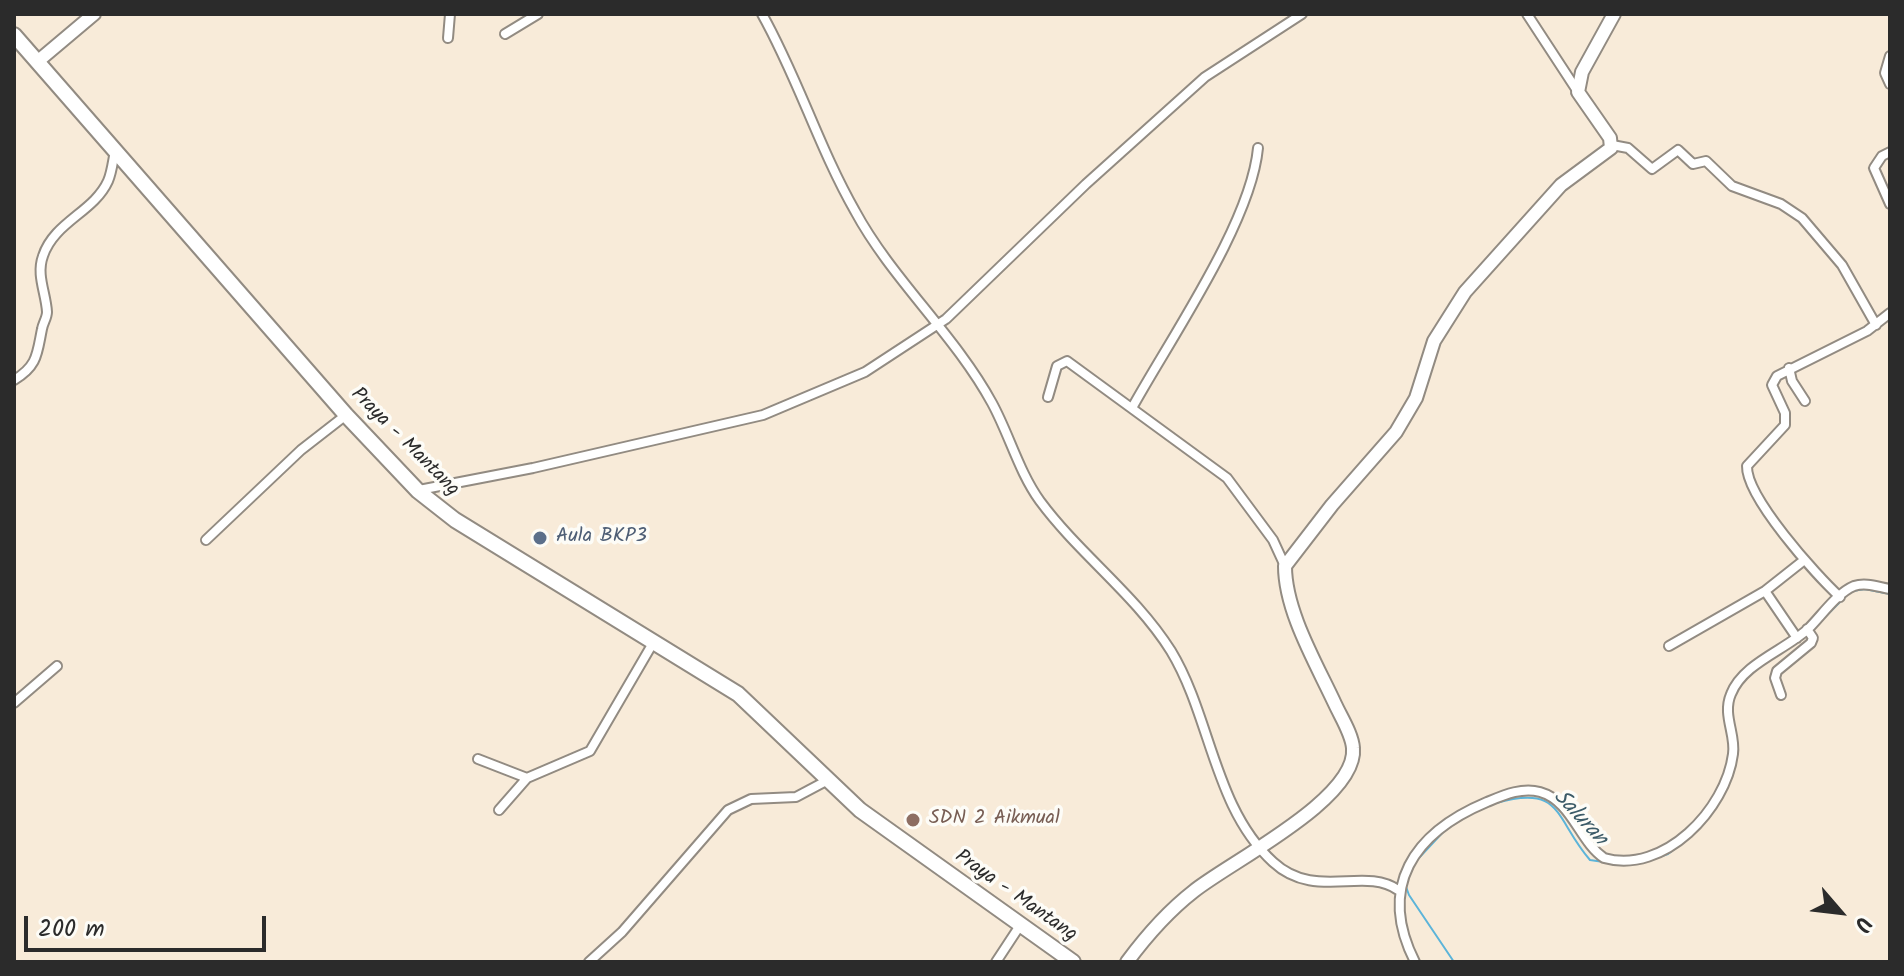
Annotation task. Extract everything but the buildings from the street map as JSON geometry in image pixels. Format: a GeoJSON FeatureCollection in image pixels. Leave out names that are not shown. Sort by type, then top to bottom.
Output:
{"type":"FeatureCollection","features":[{"type":"Feature","properties":{"kind":"main road","name":"Praya - Mantang"},"geometry":{"type":"LineString","coordinates":[[14,35],[346,415],[418,491],[455,520],[738,694],[860,810],[1073,962]]}},
{"type":"Feature","properties":{"kind":"street"},"geometry":{"type":"LineString","coordinates":[[37,62],[94,14]]}},
{"type":"Feature","properties":{"kind":"street"},"geometry":{"type":"LineString","coordinates":[[448,38],[450,14]]}},
{"type":"Feature","properties":{"kind":"street"},"geometry":{"type":"LineString","coordinates":[[505,34],[538,14]]}},
{"type":"Feature","properties":{"kind":"street"},"geometry":{"type":"LineString","coordinates":[[762,14],[854,211],[992,403],[1038,499],[1121,586],[1156,628],[1177,662],[1227,790],[1259,848],[1282,870],[1296,876],[1326,884],[1384,882],[1398,890]]}},
{"type":"Feature","properties":{"kind":"street"},"geometry":{"type":"LineString","coordinates":[[418,491],[763,415],[865,372],[937,325],[1205,77],[1302,14]]}},
{"type":"Feature","properties":{"kind":"street"},"geometry":{"type":"LineString","coordinates":[[1527,14],[1612,145],[1628,148],[1652,169],[1678,150],[1693,164],[1706,161],[1732,186],[1792,209],[1828,245],[1876,325]]}},
{"type":"Feature","properties":{"kind":"street"},"geometry":{"type":"LineString","coordinates":[[1578,92],[1582,72],[1614,14]]}},
{"type":"Feature","properties":{"kind":"street"},"geometry":{"type":"LineString","coordinates":[[1890,56],[1885,73],[1890,84]]}},
{"type":"Feature","properties":{"kind":"street"},"geometry":{"type":"LineString","coordinates":[[1285,566],[1332,505],[1396,432],[1416,398],[1434,341],[1465,292],[1561,185],[1612,145]]}},
{"type":"Feature","properties":{"kind":"street"},"geometry":{"type":"LineString","coordinates":[[1132,408],[1218,257],[1249,190],[1258,148]]}},
{"type":"Feature","properties":{"kind":"street"},"geometry":{"type":"LineString","coordinates":[[14,380],[26,373],[37,359],[42,327],[48,315],[40,280],[42,257],[63,226],[108,181],[115,151]]}},
{"type":"Feature","properties":{"kind":"street"},"geometry":{"type":"LineString","coordinates":[[1890,152],[1882,156],[1874,168],[1890,204]]}},
{"type":"Feature","properties":{"kind":"street"},"geometry":{"type":"LineString","coordinates":[[1840,597],[1803,561],[1746,471],[1750,459],[1785,425],[1785,413],[1772,385],[1777,376],[1825,354],[1876,325],[1890,313]]}},
{"type":"Feature","properties":{"kind":"street"},"geometry":{"type":"LineString","coordinates":[[1048,397],[1057,366],[1067,361],[1227,478],[1273,540],[1285,566],[1293,605],[1354,745],[1353,760],[1340,783],[1295,823],[1214,876],[1172,909],[1150,931],[1127,962]]}},
{"type":"Feature","properties":{"kind":"street"},"geometry":{"type":"LineString","coordinates":[[1789,368],[1792,381],[1805,401]]}},
{"type":"Feature","properties":{"kind":"street"},"geometry":{"type":"LineString","coordinates":[[206,540],[301,450],[346,415]]}},
{"type":"Feature","properties":{"kind":"street"},"geometry":{"type":"LineString","coordinates":[[1669,646],[1765,591],[1803,561]]}},
{"type":"Feature","properties":{"kind":"street"},"geometry":{"type":"LineString","coordinates":[[1781,695],[1775,678],[1777,671],[1805,650],[1810,633],[1840,597],[1860,585],[1890,589]]}},
{"type":"Feature","properties":{"kind":"street"},"geometry":{"type":"LineString","coordinates":[[1765,591],[1797,638]]}},
{"type":"Feature","properties":{"kind":"street"},"geometry":{"type":"LineString","coordinates":[[1415,962],[1401,929],[1398,890],[1416,852],[1450,821],[1520,790],[1539,792],[1557,802],[1604,858],[1627,859],[1671,847],[1711,806],[1726,781],[1733,753],[1728,704],[1735,685],[1797,638],[1810,633]]}},
{"type":"Feature","properties":{"kind":"street"},"geometry":{"type":"LineString","coordinates":[[499,810],[527,778],[590,751],[653,643]]}},
{"type":"Feature","properties":{"kind":"street"},"geometry":{"type":"LineString","coordinates":[[14,703],[57,666]]}},
{"type":"Feature","properties":{"kind":"street"},"geometry":{"type":"LineString","coordinates":[[478,759],[527,778]]}},
{"type":"Feature","properties":{"kind":"street"},"geometry":{"type":"LineString","coordinates":[[589,962],[622,932],[728,810],[751,799],[796,797],[828,780]]}},
{"type":"Feature","properties":{"kind":"street"},"geometry":{"type":"LineString","coordinates":[[996,962],[1021,924]]}},
{"type":"Feature","properties":{"kind":"waterway","name":"Saluran"},"geometry":{"type":"LineString","coordinates":[[1852,591],[1865,589],[1890,594]]}},
{"type":"Feature","properties":{"kind":"waterway","name":"Saluran"},"geometry":{"type":"LineString","coordinates":[[1820,622],[1847,595]]}},
{"type":"Feature","properties":{"kind":"waterway","name":"Saluran"},"geometry":{"type":"LineString","coordinates":[[1763,664],[1808,635]]}},
{"type":"Feature","properties":{"kind":"waterway","name":"Saluran"},"geometry":{"type":"LineString","coordinates":[[1734,725],[1737,742]]}},
{"type":"Feature","properties":{"kind":"waterway","name":"Saluran"},"geometry":{"type":"LineString","coordinates":[[1723,796],[1733,774],[1737,753]]}},
{"type":"Feature","properties":{"kind":"waterway","name":"Saluran"},"geometry":{"type":"LineString","coordinates":[[1496,803],[1518,798],[1546,802],[1562,818],[1590,860],[1624,865]]}},
{"type":"Feature","properties":{"kind":"waterway","name":"Saluran"},"geometry":{"type":"LineString","coordinates":[[1417,860],[1445,830]]}},
{"type":"Feature","properties":{"kind":"waterway","name":"Saluran"},"geometry":{"type":"LineString","coordinates":[[1650,860],[1668,854],[1686,840]]}},
{"type":"Feature","properties":{"kind":"waterway","name":"Saluran"},"geometry":{"type":"LineString","coordinates":[[1405,884],[1409,895],[1454,962]]}},
{"type":"Feature","properties":{"kind":"place","name":"Aula BKP3"},"geometry":{"type":"Point","coordinates":[540,538]}},
{"type":"Feature","properties":{"kind":"place","name":"SDN 2 Aikmual"},"geometry":{"type":"Point","coordinates":[913,820]}}]}
